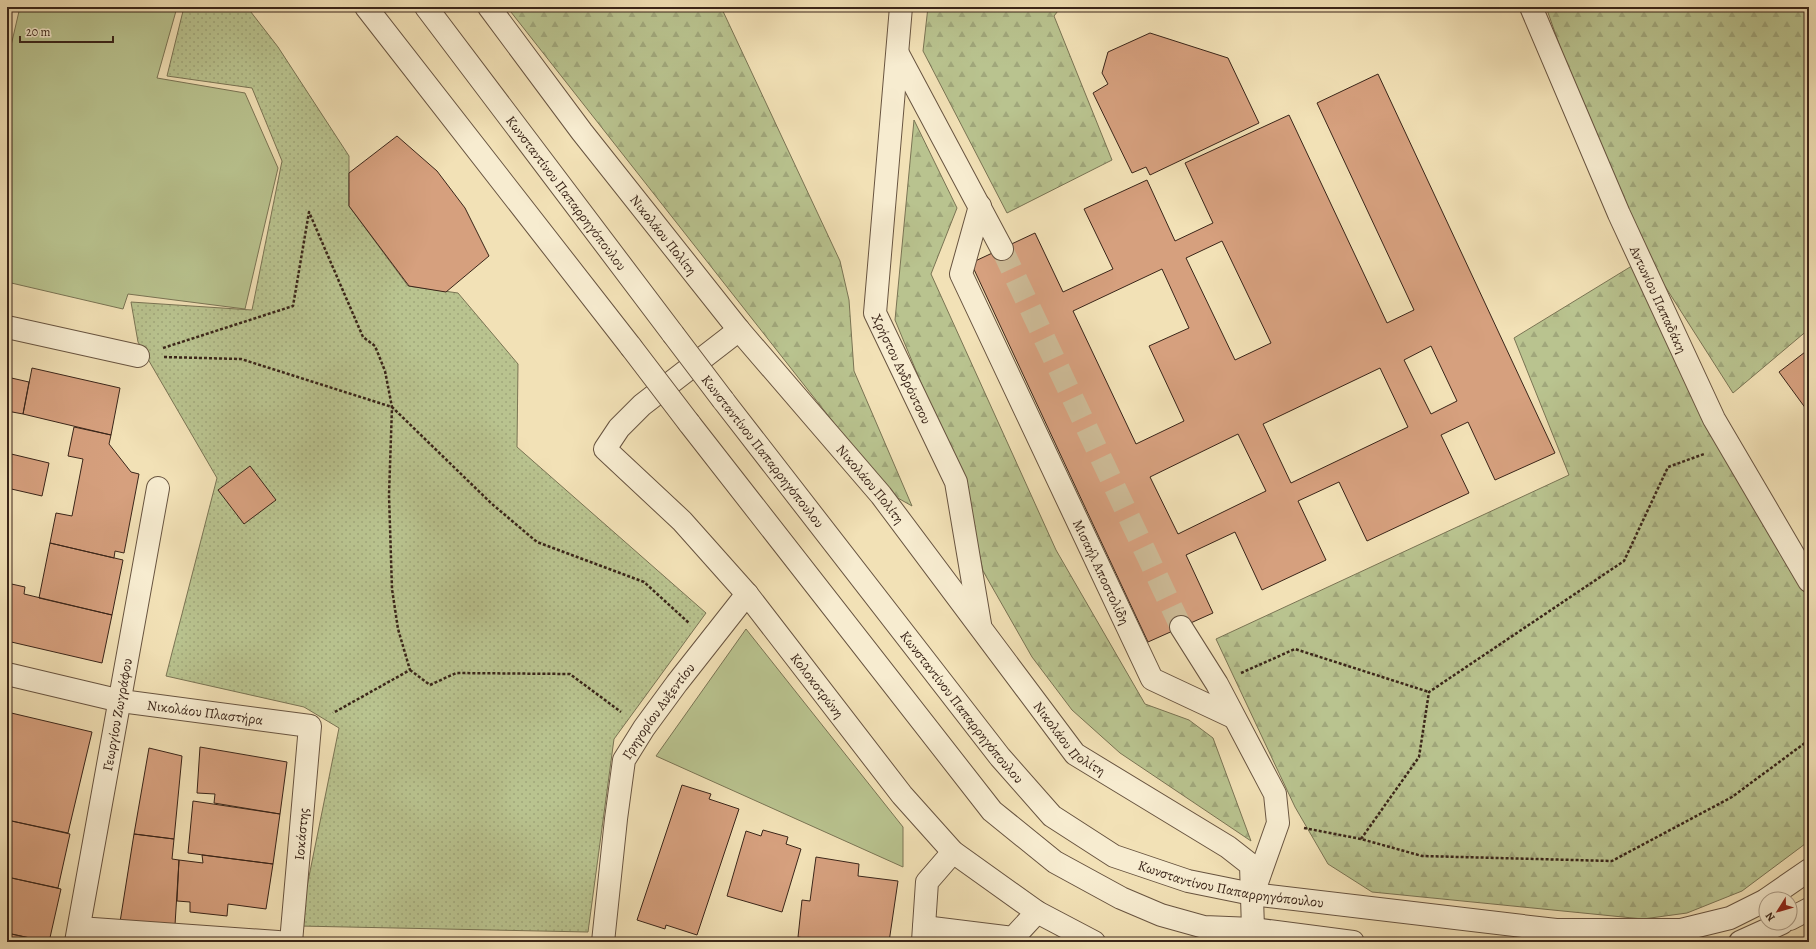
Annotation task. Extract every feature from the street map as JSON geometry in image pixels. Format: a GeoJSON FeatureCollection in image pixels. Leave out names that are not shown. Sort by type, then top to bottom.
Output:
{"type":"FeatureCollection","features":[{"type":"Feature","properties":{"kind":"street"},"geometry":{"type":"LineString","coordinates":[[366,7],[992,811],[1055,862],[1121,898],[1161,915],[1204,927],[1253,929],[1352,942]]}},
{"type":"Feature","properties":{"kind":"street","name":"Κωνσταντίνου Παπαρρηγόπουλου"},"geometry":{"type":"LineString","coordinates":[[426,7],[723,400],[1000,757],[1052,816],[1114,856],[1188,881],[1252,894],[1556,930],[1681,930],[1730,918],[1758,903]]}},
{"type":"Feature","properties":{"kind":"street","name":"Νικολάου Πολίτη"},"geometry":{"type":"LineString","coordinates":[[489,7],[582,132],[739,330],[881,495],[1075,754],[1234,852],[1251,865],[1253,929]]}},
{"type":"Feature","properties":{"kind":"street","name":"Χρήστου Ανδρόυτσου"},"geometry":{"type":"LineString","coordinates":[[902,7],[875,313],[956,482],[980,628]]}},
{"type":"Feature","properties":{"kind":"street","name":"Αντωνίου Παπαδάκη"},"geometry":{"type":"LineString","coordinates":[[1531,7],[1619,214],[1714,419],[1809,581]]}},
{"type":"Feature","properties":{"kind":"street"},"geometry":{"type":"LineString","coordinates":[[898,54],[1002,249]]}},
{"type":"Feature","properties":{"kind":"street","name":"Μισαήλ Αποστολίδη"},"geometry":{"type":"LineString","coordinates":[[980,206],[961,274],[1152,679],[1233,717]]}},
{"type":"Feature","properties":{"kind":"street"},"geometry":{"type":"LineString","coordinates":[[7,327],[138,356]]}},
{"type":"Feature","properties":{"kind":"street","name":"Κολοκοτρώνη"},"geometry":{"type":"LineString","coordinates":[[739,330],[642,405],[619,428],[606,448],[682,521],[747,594],[902,795],[953,852],[1037,912],[1094,942]]}},
{"type":"Feature","properties":{"kind":"street","name":"Γεωργίου Ζωγράφου"},"geometry":{"type":"LineString","coordinates":[[78,935],[158,488]]}},
{"type":"Feature","properties":{"kind":"street","name":"Γρηγορίου Αυξεντίου"},"geometry":{"type":"LineString","coordinates":[[603,942],[624,760],[644,728],[676,683],[747,594]]}},
{"type":"Feature","properties":{"kind":"street"},"geometry":{"type":"LineString","coordinates":[[1182,627],[1217,684],[1233,717],[1275,794],[1278,823],[1252,894]]}},
{"type":"Feature","properties":{"kind":"street","name":"Νικολάου Πλαστήρα"},"geometry":{"type":"LineString","coordinates":[[7,674],[121,701],[310,726]]}},
{"type":"Feature","properties":{"kind":"street","name":"Ιοκάστης"},"geometry":{"type":"LineString","coordinates":[[291,942],[310,726]]}},
{"type":"Feature","properties":{"kind":"street"},"geometry":{"type":"LineString","coordinates":[[953,852],[928,882],[923,934],[1013,938],[1037,912]]}},
{"type":"Feature","properties":{"kind":"street","name":"Κωνσταντίνου Παπαρρηγόπουλου"},"geometry":{"type":"LineString","coordinates":[[1778,891],[1809,870]]}},
{"type":"Feature","properties":{"kind":"street"},"geometry":{"type":"LineString","coordinates":[[1798,915],[1809,909]]}},
{"type":"Feature","properties":{"kind":"street"},"geometry":{"type":"LineString","coordinates":[[1740,942],[1764,931]]}},
{"type":"Feature","properties":{"kind":"street"},"geometry":{"type":"LineString","coordinates":[[78,935],[278,942]]}},
{"type":"Feature","properties":{"kind":"path"},"geometry":{"type":"LineString","coordinates":[[138,356],[293,306],[309,212],[363,337],[375,346],[385,371],[392,407],[389,495],[392,589],[398,629],[410,670],[430,685],[456,674],[570,674],[644,728]]}},
{"type":"Feature","properties":{"kind":"path"},"geometry":{"type":"LineString","coordinates":[[138,356],[241,359],[392,407],[492,504],[537,542],[644,582],[711,641]]}},
{"type":"Feature","properties":{"kind":"path"},"geometry":{"type":"LineString","coordinates":[[1361,839],[1420,757],[1429,692],[1624,561],[1668,467],[1729,444]]}},
{"type":"Feature","properties":{"kind":"path"},"geometry":{"type":"LineString","coordinates":[[1217,684],[1295,649],[1429,692]]}},
{"type":"Feature","properties":{"kind":"path"},"geometry":{"type":"LineString","coordinates":[[310,726],[410,670]]}},
{"type":"Feature","properties":{"kind":"path"},"geometry":{"type":"LineString","coordinates":[[1278,823],[1361,839],[1422,856],[1612,861],[1732,797],[1809,740]]}},
{"type":"Feature","properties":{"kind":"green space"},"geometry":{"type":"Polygon","coordinates":[[[20,7],[161,7],[176,11],[157,78],[245,93],[278,168],[245,309],[128,294],[123,309],[7,282],[7,63],[20,7]]]}},
{"type":"Feature","properties":{"kind":"green space"},"geometry":{"type":"Polygon","coordinates":[[[184,7],[247,7],[278,47],[349,156],[349,206],[408,286],[458,293],[518,364],[517,447],[706,613],[614,739],[588,932],[299,926],[339,728],[304,707],[166,676],[217,478],[138,342],[131,302],[252,310],[282,161],[252,88],[167,76],[184,7]]]}},
{"type":"Feature","properties":{"kind":"green space"},"geometry":{"type":"Polygon","coordinates":[[[507,7],[721,7],[840,261],[849,300],[854,371],[912,506],[889,493],[507,7]]]}},
{"type":"Feature","properties":{"kind":"green space"},"geometry":{"type":"Polygon","coordinates":[[[928,7],[1061,7],[1054,16],[1112,160],[1007,213],[923,51],[928,7]]]}},
{"type":"Feature","properties":{"kind":"green space"},"geometry":{"type":"Polygon","coordinates":[[[1546,7],[1809,7],[1809,329],[1733,393],[1619,214],[1546,7]]]}},
{"type":"Feature","properties":{"kind":"green space"},"geometry":{"type":"Polygon","coordinates":[[[914,120],[957,208],[931,274],[1056,550],[1145,704],[1189,720],[1213,738],[1251,841],[1120,753],[1072,710],[1032,657],[983,571],[970,512],[958,472],[895,320],[914,120]]]}},
{"type":"Feature","properties":{"kind":"green space"},"geometry":{"type":"Polygon","coordinates":[[[1635,264],[1706,421],[1809,600],[1809,841],[1742,891],[1687,913],[1643,919],[1372,892],[1328,864],[1295,807],[1216,639],[1569,475],[1514,338],[1635,264]]]}},
{"type":"Feature","properties":{"kind":"green space"},"geometry":{"type":"Polygon","coordinates":[[[746,629],[903,827],[903,867],[656,756],[746,629]]]}},
{"type":"Feature","properties":{"kind":"building"},"geometry":{"type":"Polygon","coordinates":[[[1150,33],[1228,58],[1259,123],[1150,175],[1146,167],[1132,173],[1093,93],[1108,84],[1102,73],[1108,52],[1150,33]]]}},
{"type":"Feature","properties":{"kind":"building"},"geometry":{"type":"Polygon","coordinates":[[[1378,74],[1555,453],[1495,480],[1468,422],[1441,435],[1469,493],[1367,541],[1339,482],[1298,501],[1326,560],[1262,590],[1235,532],[1186,555],[1213,613],[1148,642],[971,263],[1035,233],[1063,292],[1113,269],[1084,209],[1147,180],[1175,241],[1213,223],[1185,163],[1289,115],[1387,323],[1414,310],[1317,103],[1378,74]],[[1222,241],[1186,258],[1235,360],[1271,343],[1222,241]],[[1162,269],[1073,311],[1136,444],[1184,421],[1149,346],[1189,328],[1162,269]],[[1431,346],[1404,360],[1431,414],[1457,401],[1431,346]],[[1380,368],[1263,424],[1291,483],[1408,427],[1380,368]],[[1238,434],[1150,477],[1178,534],[1266,491],[1238,434]]]}},
{"type":"Feature","properties":{"kind":"building"},"geometry":{"type":"Polygon","coordinates":[[[397,136],[437,171],[465,208],[489,256],[446,292],[409,286],[349,206],[349,173],[397,136]]]}},
{"type":"Feature","properties":{"kind":"building"},"geometry":{"type":"Polygon","coordinates":[[[1809,349],[1809,413],[1779,372],[1809,349]]]}},
{"type":"Feature","properties":{"kind":"building"},"geometry":{"type":"Polygon","coordinates":[[[32,368],[120,388],[111,435],[23,414],[32,368]]]}},
{"type":"Feature","properties":{"kind":"building"},"geometry":{"type":"Polygon","coordinates":[[[7,377],[29,382],[23,414],[7,411],[7,377]]]}},
{"type":"Feature","properties":{"kind":"building"},"geometry":{"type":"Polygon","coordinates":[[[74,427],[111,435],[109,444],[131,472],[139,474],[124,553],[115,551],[114,558],[50,543],[56,513],[72,516],[83,459],[68,456],[74,427]]]}},
{"type":"Feature","properties":{"kind":"building"},"geometry":{"type":"Polygon","coordinates":[[[7,453],[49,463],[42,496],[7,488],[7,453]]]}},
{"type":"Feature","properties":{"kind":"building"},"geometry":{"type":"Polygon","coordinates":[[[250,466],[276,500],[244,524],[218,490],[250,466]]]}},
{"type":"Feature","properties":{"kind":"building"},"geometry":{"type":"Polygon","coordinates":[[[50,543],[123,560],[112,615],[39,598],[50,543]]]}},
{"type":"Feature","properties":{"kind":"building"},"geometry":{"type":"Polygon","coordinates":[[[7,583],[25,587],[24,594],[112,615],[102,663],[7,641],[7,583]]]}},
{"type":"Feature","properties":{"kind":"building"},"geometry":{"type":"Polygon","coordinates":[[[7,712],[92,732],[68,833],[7,820],[7,712]]]}},
{"type":"Feature","properties":{"kind":"building"},"geometry":{"type":"Polygon","coordinates":[[[200,747],[287,762],[280,814],[214,803],[215,794],[197,793],[200,747]]]}},
{"type":"Feature","properties":{"kind":"building"},"geometry":{"type":"Polygon","coordinates":[[[149,748],[182,756],[174,839],[134,834],[149,748]]]}},
{"type":"Feature","properties":{"kind":"building"},"geometry":{"type":"Polygon","coordinates":[[[682,785],[711,794],[709,799],[739,809],[697,935],[666,925],[665,929],[637,920],[682,785]]]}},
{"type":"Feature","properties":{"kind":"building"},"geometry":{"type":"Polygon","coordinates":[[[193,801],[280,814],[273,864],[188,853],[193,801]]]}},
{"type":"Feature","properties":{"kind":"building"},"geometry":{"type":"Polygon","coordinates":[[[7,820],[70,834],[58,888],[7,877],[7,820]]]}},
{"type":"Feature","properties":{"kind":"building"},"geometry":{"type":"Polygon","coordinates":[[[763,830],[788,837],[786,844],[801,849],[782,912],[727,896],[746,831],[761,836],[763,830]]]}},
{"type":"Feature","properties":{"kind":"building"},"geometry":{"type":"Polygon","coordinates":[[[134,834],[174,839],[172,859],[179,860],[175,925],[120,922],[134,834]]]}},
{"type":"Feature","properties":{"kind":"building"},"geometry":{"type":"Polygon","coordinates":[[[202,855],[273,864],[266,909],[228,904],[227,916],[190,912],[190,902],[177,901],[179,860],[203,863],[202,855]]]}},
{"type":"Feature","properties":{"kind":"building"},"geometry":{"type":"Polygon","coordinates":[[[816,857],[859,864],[858,876],[898,881],[889,942],[829,942],[798,937],[802,900],[810,901],[816,857]]]}},
{"type":"Feature","properties":{"kind":"building"},"geometry":{"type":"Polygon","coordinates":[[[7,877],[61,889],[49,942],[7,933],[7,877]]]}},
{"type":"Feature","properties":{"kind":"building"},"geometry":{"type":"Polygon","coordinates":[[[7,933],[47,942],[7,942],[7,933]]]}},
{"type":"Feature","properties":{"kind":"tunnel"},"geometry":{"type":"LineString","coordinates":[[1002,249],[1181,627]]}}]}
